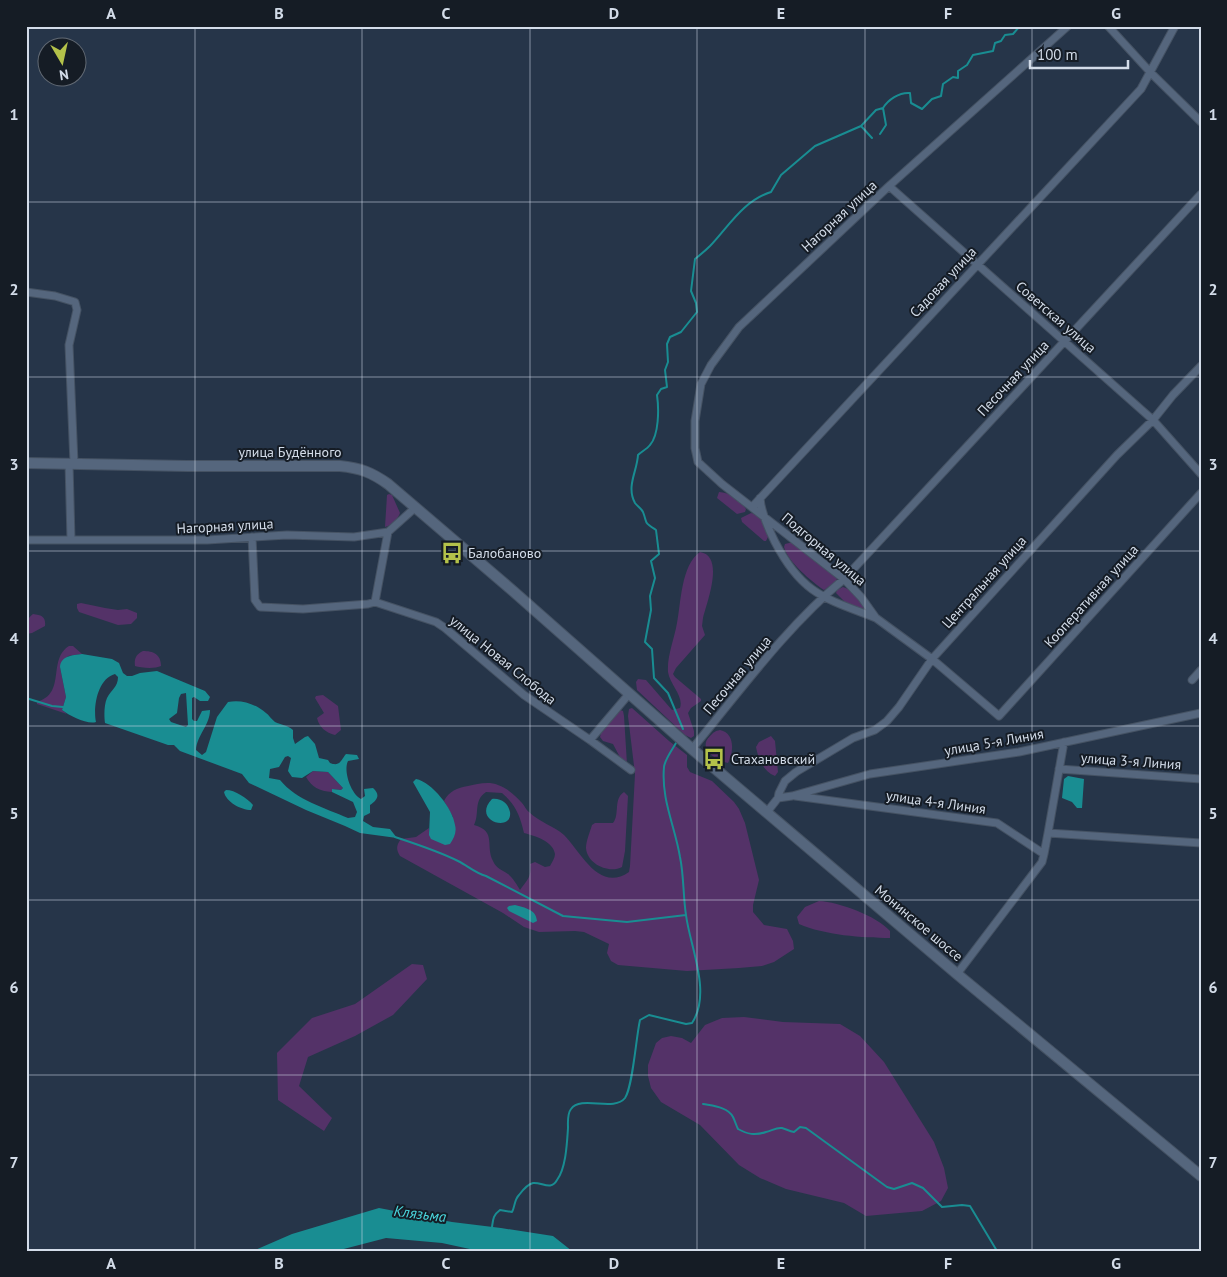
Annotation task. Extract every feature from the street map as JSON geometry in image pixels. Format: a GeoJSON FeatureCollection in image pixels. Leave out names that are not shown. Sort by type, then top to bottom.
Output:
{"type":"FeatureCollection","features":[{"type":"Feature","properties":{"kind":"main road","name":"улица Будённого"},"geometry":{"type":"LineString","coordinates":[[26,463],[340,466],[358,468],[373,474],[388,484],[416,507],[626,691]]}},
{"type":"Feature","properties":{"kind":"main road","name":"Монинское шоссе"},"geometry":{"type":"LineString","coordinates":[[626,691],[957,974],[1201,1176]]}},
{"type":"Feature","properties":{"kind":"street","name":"Нагорная улица"},"geometry":{"type":"LineString","coordinates":[[698,462],[695,448],[695,421],[701,384],[711,365],[740,327],[889,186],[1068,26]]}},
{"type":"Feature","properties":{"kind":"street"},"geometry":{"type":"LineString","coordinates":[[1108,26],[1151,73],[1201,122]]}},
{"type":"Feature","properties":{"kind":"street","name":"Садовая улица"},"geometry":{"type":"LineString","coordinates":[[752,506],[1142,89],[1175,26]]}},
{"type":"Feature","properties":{"kind":"street","name":"Советская улица"},"geometry":{"type":"LineString","coordinates":[[889,186],[1153,420],[1201,474]]}},
{"type":"Feature","properties":{"kind":"street","name":"Песочная улица"},"geometry":{"type":"LineString","coordinates":[[692,749],[754,672],[823,597],[844,579],[1201,194]]}},
{"type":"Feature","properties":{"kind":"street"},"geometry":{"type":"LineString","coordinates":[[26,292],[55,296],[75,302],[77,305],[69,345],[72,463],[71,540]]}},
{"type":"Feature","properties":{"kind":"street","name":"Центральная улица"},"geometry":{"type":"LineString","coordinates":[[768,812],[778,798],[785,781],[796,772],[852,738],[874,730],[887,720],[899,707],[932,659],[1117,455],[1153,420],[1173,395],[1201,366]]}},
{"type":"Feature","properties":{"kind":"street","name":"Подгорная улица"},"geometry":{"type":"LineString","coordinates":[[698,462],[722,484],[763,514],[844,579],[861,597],[876,618],[932,659],[999,716]]}},
{"type":"Feature","properties":{"kind":"street","name":"Кооперативная улица"},"geometry":{"type":"LineString","coordinates":[[999,716],[1201,493]]}},
{"type":"Feature","properties":{"kind":"street"},"geometry":{"type":"LineString","coordinates":[[760,498],[763,514],[777,546],[793,572],[804,584],[823,597],[876,618]]}},
{"type":"Feature","properties":{"kind":"street"},"geometry":{"type":"LineString","coordinates":[[375,602],[388,532],[416,507]]}},
{"type":"Feature","properties":{"kind":"street","name":"Нагорная улица"},"geometry":{"type":"LineString","coordinates":[[26,540],[207,540],[287,535],[354,536],[388,532]]}},
{"type":"Feature","properties":{"kind":"street","name":"улица Новая Слобода"},"geometry":{"type":"LineString","coordinates":[[252,537],[255,600],[260,607],[303,609],[375,602],[436,622],[524,696],[631,770]]}},
{"type":"Feature","properties":{"kind":"street"},"geometry":{"type":"LineString","coordinates":[[1192,680],[1201,670]]}},
{"type":"Feature","properties":{"kind":"street"},"geometry":{"type":"LineString","coordinates":[[590,740],[626,691]]}},
{"type":"Feature","properties":{"kind":"street","name":"улица 5-я Линия"},"geometry":{"type":"LineString","coordinates":[[792,796],[870,774],[1019,752],[1201,713]]}},
{"type":"Feature","properties":{"kind":"street"},"geometry":{"type":"LineString","coordinates":[[957,974],[1042,862],[1064,742]]}},
{"type":"Feature","properties":{"kind":"street","name":"улица 3-я Линия"},"geometry":{"type":"LineString","coordinates":[[1060,769],[1201,779]]}},
{"type":"Feature","properties":{"kind":"street"},"geometry":{"type":"LineString","coordinates":[[778,798],[792,796]]}},
{"type":"Feature","properties":{"kind":"street","name":"улица 4-я Линия"},"geometry":{"type":"LineString","coordinates":[[792,796],[997,823],[1044,854]]}},
{"type":"Feature","properties":{"kind":"street"},"geometry":{"type":"LineString","coordinates":[[1048,833],[1201,844]]}},
{"type":"Feature","properties":{"kind":"shaded area"},"geometry":{"type":"Polygon","coordinates":[[[719,492],[731,495],[738,500],[746,509],[745,512],[737,514],[717,498],[719,492]]]}},
{"type":"Feature","properties":{"kind":"shaded area"},"geometry":{"type":"Polygon","coordinates":[[[387,495],[392,495],[400,513],[394,522],[385,527],[387,495]]]}},
{"type":"Feature","properties":{"kind":"shaded area"},"geometry":{"type":"Polygon","coordinates":[[[751,513],[758,516],[766,529],[768,537],[766,541],[742,522],[741,518],[751,513]]]}},
{"type":"Feature","properties":{"kind":"shaded area"},"geometry":{"type":"Polygon","coordinates":[[[793,542],[836,575],[837,581],[824,590],[807,576],[786,553],[785,544],[793,542]]]}},
{"type":"Feature","properties":{"kind":"shaded area"},"geometry":{"type":"Polygon","coordinates":[[[700,552],[707,555],[712,562],[713,570],[702,626],[705,635],[673,674],[701,699],[688,713],[694,731],[694,736],[691,738],[685,735],[637,690],[636,682],[638,679],[646,680],[672,710],[680,708],[680,699],[669,677],[669,660],[685,575],[694,558],[700,552]]]}},
{"type":"Feature","properties":{"kind":"shaded area"},"geometry":{"type":"Polygon","coordinates":[[[843,587],[855,594],[868,613],[845,602],[836,593],[837,590],[843,587]]]}},
{"type":"Feature","properties":{"kind":"shaded area"},"geometry":{"type":"Polygon","coordinates":[[[81,603],[118,610],[127,609],[137,613],[137,618],[131,624],[118,625],[79,612],[77,604],[81,603]]]}},
{"type":"Feature","properties":{"kind":"shaded area"},"geometry":{"type":"Polygon","coordinates":[[[33,614],[43,617],[45,626],[26,634],[26,625],[33,614]]]}},
{"type":"Feature","properties":{"kind":"shaded area"},"geometry":{"type":"Polygon","coordinates":[[[69,646],[73,646],[82,654],[68,656],[60,667],[66,697],[62,710],[67,714],[37,704],[37,702],[46,698],[52,691],[59,659],[69,646]]]}},
{"type":"Feature","properties":{"kind":"shaded area"},"geometry":{"type":"Polygon","coordinates":[[[143,651],[156,654],[160,659],[161,666],[148,668],[135,666],[136,657],[143,651]]]}},
{"type":"Feature","properties":{"kind":"shaded area"},"geometry":{"type":"Polygon","coordinates":[[[82,654],[112,659],[119,663],[123,673],[127,676],[157,671],[205,691],[210,697],[208,701],[192,698],[192,719],[194,721],[197,721],[202,711],[210,710],[196,750],[202,755],[206,752],[217,717],[228,702],[238,701],[258,707],[275,722],[293,730],[295,744],[308,736],[315,744],[319,758],[328,760],[330,763],[338,763],[346,754],[357,755],[359,759],[348,761],[347,765],[347,776],[351,787],[361,799],[365,796],[364,789],[373,788],[377,793],[376,799],[370,805],[370,813],[364,816],[363,821],[373,827],[390,829],[397,838],[360,833],[249,783],[242,774],[180,751],[174,745],[168,745],[105,723],[106,701],[118,680],[115,674],[109,677],[100,688],[95,709],[96,722],[84,721],[70,715],[62,710],[66,697],[60,667],[62,660],[65,658],[82,654]],[[186,693],[181,694],[177,713],[169,719],[171,722],[186,727],[188,725],[186,693]],[[285,757],[279,767],[270,769],[269,778],[280,780],[294,793],[311,803],[348,818],[355,817],[357,812],[353,802],[332,792],[332,789],[341,790],[343,788],[328,772],[313,771],[302,778],[292,777],[288,771],[291,758],[285,757]]]}},
{"type":"Feature","properties":{"kind":"shaded area"},"geometry":{"type":"Polygon","coordinates":[[[323,695],[338,706],[341,730],[335,735],[323,729],[317,718],[324,713],[315,698],[316,696],[323,695]]]}},
{"type":"Feature","properties":{"kind":"shaded area"},"geometry":{"type":"Polygon","coordinates":[[[632,708],[687,755],[687,767],[690,772],[712,781],[739,809],[745,823],[759,880],[753,912],[764,925],[787,929],[793,941],[794,949],[774,962],[762,966],[687,971],[618,965],[611,961],[607,953],[609,944],[584,932],[539,932],[524,927],[503,913],[400,856],[397,848],[401,839],[416,837],[429,828],[429,832],[453,817],[444,801],[451,792],[464,787],[491,783],[508,790],[533,815],[564,835],[584,860],[600,874],[618,877],[629,872],[635,774],[628,716],[629,709],[632,708]],[[486,792],[479,799],[474,825],[486,831],[494,863],[499,869],[510,876],[520,890],[530,875],[530,864],[535,862],[545,867],[550,866],[555,854],[554,849],[547,842],[524,833],[517,811],[502,793],[486,792]]]}},
{"type":"Feature","properties":{"kind":"shaded area"},"geometry":{"type":"Polygon","coordinates":[[[620,710],[623,711],[624,716],[627,764],[623,763],[613,744],[603,741],[600,737],[601,733],[620,710]]]}},
{"type":"Feature","properties":{"kind":"shaded area"},"geometry":{"type":"Polygon","coordinates":[[[720,730],[725,732],[731,739],[732,749],[728,763],[714,757],[706,745],[710,736],[720,730]]]}},
{"type":"Feature","properties":{"kind":"shaded area"},"geometry":{"type":"Polygon","coordinates":[[[771,736],[775,741],[778,772],[775,776],[767,771],[762,764],[756,747],[759,742],[771,736]]]}},
{"type":"Feature","properties":{"kind":"shaded area"},"geometry":{"type":"Polygon","coordinates":[[[313,771],[328,772],[343,788],[341,790],[332,789],[332,792],[316,788],[306,777],[313,771]]]}},
{"type":"Feature","properties":{"kind":"shaded area"},"geometry":{"type":"Polygon","coordinates":[[[1068,776],[1084,779],[1082,808],[1077,808],[1072,802],[1062,798],[1064,779],[1068,776]]]}},
{"type":"Feature","properties":{"kind":"shaded area"},"geometry":{"type":"Polygon","coordinates":[[[416,779],[429,785],[441,797],[450,811],[456,830],[450,844],[445,845],[431,839],[429,835],[430,812],[413,782],[416,779]]]}},
{"type":"Feature","properties":{"kind":"shaded area"},"geometry":{"type":"Polygon","coordinates":[[[226,790],[237,793],[248,800],[253,805],[251,810],[239,807],[231,802],[225,796],[224,792],[226,790]]]}},
{"type":"Feature","properties":{"kind":"shaded area"},"geometry":{"type":"Polygon","coordinates":[[[624,792],[628,796],[625,851],[622,867],[617,869],[605,868],[590,859],[586,848],[587,839],[592,825],[595,823],[613,823],[619,799],[624,792]]]}},
{"type":"Feature","properties":{"kind":"shaded area"},"geometry":{"type":"Polygon","coordinates":[[[492,799],[501,800],[508,806],[510,812],[506,822],[494,822],[489,818],[486,813],[492,799]]]}},
{"type":"Feature","properties":{"kind":"shaded area"},"geometry":{"type":"Polygon","coordinates":[[[819,901],[847,907],[867,915],[890,931],[890,938],[844,935],[820,931],[799,924],[797,917],[805,907],[819,901]]]}},
{"type":"Feature","properties":{"kind":"shaded area"},"geometry":{"type":"Polygon","coordinates":[[[515,905],[532,911],[537,921],[533,923],[509,911],[507,908],[515,905]]]}},
{"type":"Feature","properties":{"kind":"shaded area"},"geometry":{"type":"Polygon","coordinates":[[[412,964],[423,965],[427,979],[393,1015],[355,1036],[308,1057],[299,1086],[332,1118],[324,1131],[278,1100],[277,1053],[312,1018],[355,1004],[412,964]]]}},
{"type":"Feature","properties":{"kind":"shaded area"},"geometry":{"type":"Polygon","coordinates":[[[744,1017],[783,1022],[840,1024],[860,1036],[884,1062],[934,1142],[944,1168],[948,1188],[941,1201],[922,1211],[866,1216],[844,1203],[786,1189],[760,1178],[739,1165],[700,1125],[661,1102],[651,1088],[648,1076],[648,1065],[656,1043],[662,1038],[671,1036],[682,1038],[691,1043],[705,1025],[722,1018],[744,1017]]]}},
{"type":"Feature","properties":{"kind":"shaded area"},"geometry":{"type":"Polygon","coordinates":[[[379,1208],[452,1222],[553,1236],[572,1251],[479,1251],[442,1243],[386,1238],[336,1251],[253,1251],[292,1234],[379,1208]]]}},
{"type":"Feature","properties":{"kind":"waterway"},"geometry":{"type":"LineString","coordinates":[[683,729],[668,693],[654,678],[652,649],[645,642],[651,610],[650,596],[655,578],[651,561],[659,554],[656,530],[646,522],[643,512],[635,503],[632,485],[638,455],[653,441],[657,428],[657,395],[661,389],[667,387],[665,370],[668,362],[667,344],[670,337],[681,332],[697,312],[696,303],[691,291],[695,259],[710,246],[744,208],[752,201],[771,192],[781,175],[815,146],[861,126],[876,110],[883,108],[891,99],[898,95],[910,93],[911,103],[922,109],[932,99],[941,96],[943,84],[953,77],[958,78],[958,71],[967,65],[973,55],[993,51],[995,43],[1001,41],[1005,35],[1013,34],[1020,26]]}},
{"type":"Feature","properties":{"kind":"waterway"},"geometry":{"type":"LineString","coordinates":[[880,134],[886,125],[883,108]]}},
{"type":"Feature","properties":{"kind":"waterway"},"geometry":{"type":"LineString","coordinates":[[861,126],[872,138]]}},
{"type":"Feature","properties":{"kind":"waterway"},"geometry":{"type":"LineString","coordinates":[[26,698],[52,706],[63,707]]}},
{"type":"Feature","properties":{"kind":"waterway"},"geometry":{"type":"LineString","coordinates":[[492,1227],[496,1214],[500,1210],[512,1212],[517,1197],[529,1185],[536,1183],[549,1186],[555,1183],[564,1162],[568,1116],[571,1109],[582,1103],[613,1104],[625,1098],[632,1073],[640,1020],[649,1015],[686,1024],[692,1023],[698,1011],[700,998],[698,970],[688,928],[680,857],[666,802],[664,779],[664,767],[676,743]]}},
{"type":"Feature","properties":{"kind":"waterway"},"geometry":{"type":"LineString","coordinates":[[395,837],[450,857],[563,916],[627,922],[686,915]]}},
{"type":"Feature","properties":{"kind":"waterway"},"geometry":{"type":"LineString","coordinates":[[703,1104],[728,1111],[738,1129],[748,1133],[758,1134],[780,1128],[794,1132],[800,1127],[806,1128],[887,1187],[894,1189],[912,1183],[923,1188],[942,1207],[970,1206],[997,1251]]}},
{"type":"Feature","properties":{"kind":"place","name":"Балобаново"},"geometry":{"type":"Point","coordinates":[452,553]}},
{"type":"Feature","properties":{"kind":"place","name":"Стахановский"},"geometry":{"type":"Point","coordinates":[714,759]}},
{"type":"Feature","properties":{"kind":"water label","name":"Клязьма"},"geometry":{"type":"Point","coordinates":[420,1214]}}]}
